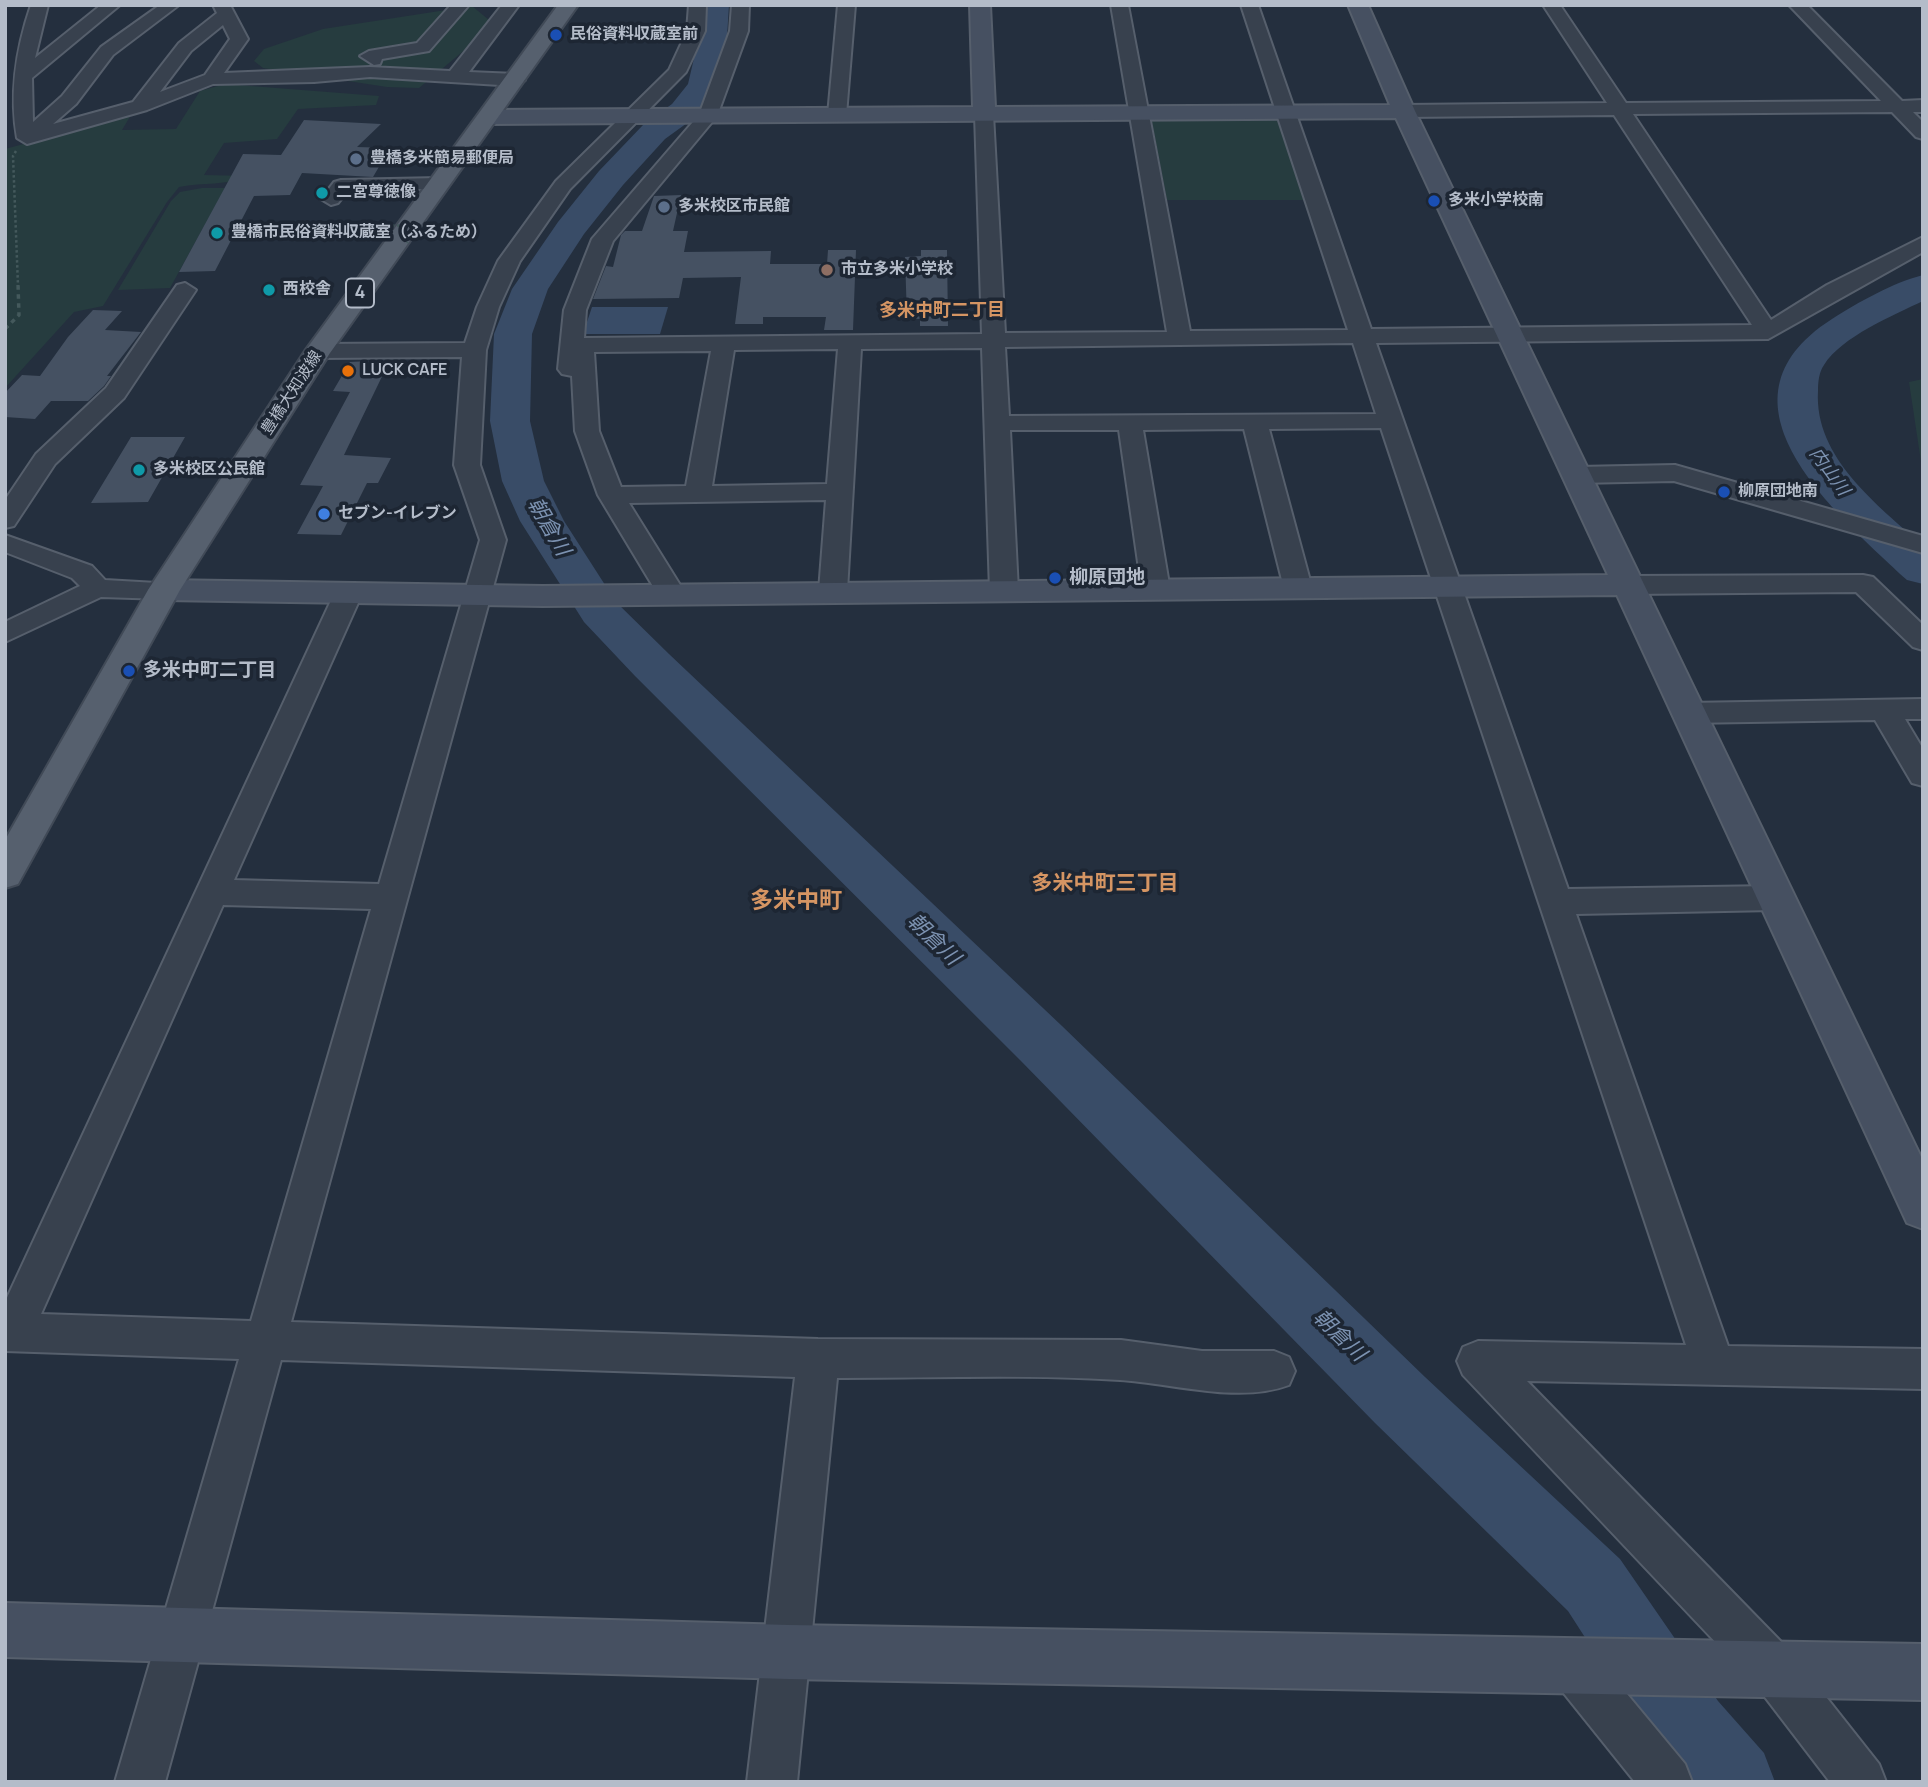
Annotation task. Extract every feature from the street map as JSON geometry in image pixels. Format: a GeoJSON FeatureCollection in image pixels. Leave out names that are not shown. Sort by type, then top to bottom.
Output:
{"type":"FeatureCollection","features":[{"type":"Feature","properties":{"kind":"main road","name":"豊橋大知波線"},"geometry":{"type":"LineString","coordinates":[[5,874],[164,590],[318,351],[568,5]]}},
{"type":"Feature","properties":{"kind":"street"},"geometry":{"type":"LineString","coordinates":[[27,138],[23,119],[23,76],[40,5]]}},
{"type":"Feature","properties":{"kind":"street"},"geometry":{"type":"LineString","coordinates":[[23,76],[113,5]]}},
{"type":"Feature","properties":{"kind":"street"},"geometry":{"type":"LineString","coordinates":[[27,138],[69,100],[107,51],[171,5]]}},
{"type":"Feature","properties":{"kind":"street"},"geometry":{"type":"LineString","coordinates":[[396,72],[369,56],[423,47],[461,5]]}},
{"type":"Feature","properties":{"kind":"street"},"geometry":{"type":"LineString","coordinates":[[456,76],[511,5]]}},
{"type":"Feature","properties":{"kind":"street"},"geometry":{"type":"LineString","coordinates":[[140,1782],[389,897],[493,540],[467,464],[474,350],[498,284],[526,233],[563,185],[636,117],[677,72],[696,30],[698,5]]}},
{"type":"Feature","properties":{"kind":"street"},"geometry":{"type":"LineString","coordinates":[[587,431],[571,427],[570,348],[575,310],[603,239],[705,116],[739,31],[741,5]]}},
{"type":"Feature","properties":{"kind":"street"},"geometry":{"type":"LineString","coordinates":[[837,115],[847,5]]}},
{"type":"Feature","properties":{"kind":"street"},"geometry":{"type":"LineString","coordinates":[[980,5],[1004,591]]}},
{"type":"Feature","properties":{"kind":"street"},"geometry":{"type":"LineString","coordinates":[[1119,5],[1180,340]]}},
{"type":"Feature","properties":{"kind":"street"},"geometry":{"type":"LineString","coordinates":[[1249,5],[1446,586],[1558,902],[1714,1366]]}},
{"type":"Feature","properties":{"kind":"street"},"geometry":{"type":"LineString","coordinates":[[1358,5],[1404,111],[1923,1209]]}},
{"type":"Feature","properties":{"kind":"street"},"geometry":{"type":"LineString","coordinates":[[1550,5],[1622,108],[1768,331]]}},
{"type":"Feature","properties":{"kind":"street"},"geometry":{"type":"LineString","coordinates":[[1797,5],[1923,134]]}},
{"type":"Feature","properties":{"kind":"street"},"geometry":{"type":"LineString","coordinates":[[140,106],[185,47],[224,9],[239,39],[211,79]]}},
{"type":"Feature","properties":{"kind":"street"},"geometry":{"type":"LineString","coordinates":[[27,138],[140,106],[211,79],[396,72],[516,80]]}},
{"type":"Feature","properties":{"kind":"street"},"geometry":{"type":"LineString","coordinates":[[488,117],[1923,106]]}},
{"type":"Feature","properties":{"kind":"street"},"geometry":{"type":"LineString","coordinates":[[331,199],[341,186],[439,184]]}},
{"type":"Feature","properties":{"kind":"street"},"geometry":{"type":"LineString","coordinates":[[658,593],[611,495],[587,431],[582,345],[1362,338],[1768,331],[1835,290],[1923,243]]}},
{"type":"Feature","properties":{"kind":"street"},"geometry":{"type":"LineString","coordinates":[[5,520],[45,459],[115,393],[185,290]]}},
{"type":"Feature","properties":{"kind":"street"},"geometry":{"type":"LineString","coordinates":[[698,493],[724,343]]}},
{"type":"Feature","properties":{"kind":"street"},"geometry":{"type":"LineString","coordinates":[[833,591],[850,343]]}},
{"type":"Feature","properties":{"kind":"street"},"geometry":{"type":"LineString","coordinates":[[318,351],[474,350]]}},
{"type":"Feature","properties":{"kind":"street"},"geometry":{"type":"LineString","coordinates":[[998,423],[1390,421]]}},
{"type":"Feature","properties":{"kind":"street"},"geometry":{"type":"LineString","coordinates":[[1255,422],[1297,588]]}},
{"type":"Feature","properties":{"kind":"street"},"geometry":{"type":"LineString","coordinates":[[1130,423],[1156,590]]}},
{"type":"Feature","properties":{"kind":"street"},"geometry":{"type":"LineString","coordinates":[[1578,475],[1675,473],[1922,545]]}},
{"type":"Feature","properties":{"kind":"street"},"geometry":{"type":"LineString","coordinates":[[611,495],[839,492]]}},
{"type":"Feature","properties":{"kind":"street"},"geometry":{"type":"LineString","coordinates":[[5,543],[82,572],[97,588]]}},
{"type":"Feature","properties":{"kind":"street"},"geometry":{"type":"LineString","coordinates":[[5,633],[97,588],[542,596],[833,591],[1863,583],[1923,641]]}},
{"type":"Feature","properties":{"kind":"street"},"geometry":{"type":"LineString","coordinates":[[348,594],[214,892],[9,1332],[264,1338],[818,1358],[1121,1360],[1202,1371],[1274,1371]]}},
{"type":"Feature","properties":{"kind":"street"},"geometry":{"type":"LineString","coordinates":[[1884,709],[1923,775]]}},
{"type":"Feature","properties":{"kind":"street"},"geometry":{"type":"LineString","coordinates":[[1687,713],[1923,709]]}},
{"type":"Feature","properties":{"kind":"street"},"geometry":{"type":"LineString","coordinates":[[214,892],[389,897]]}},
{"type":"Feature","properties":{"kind":"street"},"geometry":{"type":"LineString","coordinates":[[1558,902],[1774,898]]}},
{"type":"Feature","properties":{"kind":"street"},"geometry":{"type":"LineString","coordinates":[[772,1782],[789,1652],[818,1358]]}},
{"type":"Feature","properties":{"kind":"street"},"geometry":{"type":"LineString","coordinates":[[1861,1782],[1752,1667],[1618,1503],[1478,1361],[1923,1369]]}},
{"type":"Feature","properties":{"kind":"street"},"geometry":{"type":"LineString","coordinates":[[5,1630],[789,1652],[1923,1671]]}},
{"type":"Feature","properties":{"kind":"street"},"geometry":{"type":"LineString","coordinates":[[1577,1664],[1667,1782]]}},
{"type":"Feature","properties":{"kind":"path"},"geometry":{"type":"LineString","coordinates":[[5,329],[19,315],[13,156],[27,138]]}},
{"type":"Feature","properties":{"kind":"path"},"geometry":{"type":"LineString","coordinates":[[377,225],[418,226],[407,243]]}},
{"type":"Feature","properties":{"kind":"green space"},"geometry":{"type":"Polygon","coordinates":[[[472,6],[489,20],[467,48],[419,88],[387,87],[263,68],[254,61],[264,49],[323,29],[472,6]]]}},
{"type":"Feature","properties":{"kind":"green space"},"geometry":{"type":"Polygon","coordinates":[[[225,84],[379,96],[376,105],[298,109],[277,139],[224,143],[204,175],[248,176],[231,181],[179,187],[103,306],[74,312],[5,388],[5,149],[131,115],[122,130],[176,129],[200,91],[225,84]]]}},
{"type":"Feature","properties":{"kind":"green space"},"geometry":{"type":"Polygon","coordinates":[[[1151,117],[1280,117],[1307,200],[1167,200],[1151,117]]]}},
{"type":"Feature","properties":{"kind":"green space"},"geometry":{"type":"Polygon","coordinates":[[[225,188],[170,288],[118,290],[171,201],[180,192],[225,188]]]}},
{"type":"Feature","properties":{"kind":"green space"},"geometry":{"type":"Polygon","coordinates":[[[1923,379],[1923,475],[1909,382],[1923,379]]]}},
{"type":"Feature","properties":{"kind":"water"},"geometry":{"type":"Polygon","coordinates":[[[592,307],[668,307],[660,334],[583,334],[592,307]]]}},
{"type":"Feature","properties":{"kind":"building"},"geometry":{"type":"Polygon","coordinates":[[[304,120],[381,124],[357,147],[390,148],[373,177],[302,173],[290,195],[254,196],[215,271],[179,272],[243,154],[281,155],[304,120]]]}},
{"type":"Feature","properties":{"kind":"building"},"geometry":{"type":"Polygon","coordinates":[[[681,195],[673,231],[688,231],[684,252],[771,251],[770,264],[827,264],[828,250],[856,250],[853,330],[824,330],[826,317],[763,317],[763,324],[735,324],[741,277],[683,278],[679,298],[593,299],[606,266],[613,267],[621,235],[625,231],[642,231],[654,196],[681,195]]]}},
{"type":"Feature","properties":{"kind":"building"},"geometry":{"type":"Polygon","coordinates":[[[921,250],[947,250],[948,326],[920,326],[920,319],[907,318],[905,257],[921,256],[921,250]]]}},
{"type":"Feature","properties":{"kind":"building"},"geometry":{"type":"Polygon","coordinates":[[[93,310],[122,311],[105,330],[141,332],[107,376],[111,376],[104,386],[88,401],[51,401],[35,419],[5,417],[5,393],[22,375],[40,376],[68,337],[93,310]]]}},
{"type":"Feature","properties":{"kind":"building"},"geometry":{"type":"Polygon","coordinates":[[[390,360],[344,455],[391,458],[378,483],[367,483],[341,535],[297,534],[323,486],[300,485],[350,392],[333,391],[350,362],[390,360]]]}},
{"type":"Feature","properties":{"kind":"building","name":"多米校区公民館"},"geometry":{"type":"Polygon","coordinates":[[[131,437],[185,437],[148,502],[91,503],[131,437]]]}},
{"type":"Feature","properties":{"kind":"waterway","name":"朝倉川"},"geometry":{"type":"LineString","coordinates":[[715,5],[713,37],[703,85],[683,111],[654,132],[611,178],[570,229],[530,289],[513,334],[510,421],[523,481],[542,521],[600,612],[652,665],[1041,1043],[1400,1400],[1594,1585],[1690,1729],[1735,1782]]}},
{"type":"Feature","properties":{"kind":"waterway","name":"内山川"},"geometry":{"type":"LineString","coordinates":[[1923,286],[1865,316],[1824,342],[1806,362],[1801,373],[1797,408],[1804,435],[1818,461],[1837,486],[1923,570]]}},
{"type":"Feature","properties":{"kind":"place","name":"民俗資料収蔵室前"},"geometry":{"type":"Point","coordinates":[556,35]}},
{"type":"Feature","properties":{"kind":"place","name":"豊橋多米簡易郵便局"},"geometry":{"type":"Point","coordinates":[356,159]}},
{"type":"Feature","properties":{"kind":"place","name":"二宮尊徳像"},"geometry":{"type":"Point","coordinates":[322,193]}},
{"type":"Feature","properties":{"kind":"place","name":"多米小学校南"},"geometry":{"type":"Point","coordinates":[1434,201]}},
{"type":"Feature","properties":{"kind":"place","name":"多米校区市民館"},"geometry":{"type":"Point","coordinates":[664,207]}},
{"type":"Feature","properties":{"kind":"place","name":"豊橋市民俗資料収蔵室（ふるため）"},"geometry":{"type":"Point","coordinates":[217,233]}},
{"type":"Feature","properties":{"kind":"place","name":"市立多米小学校"},"geometry":{"type":"Point","coordinates":[827,270]}},
{"type":"Feature","properties":{"kind":"place","name":"西校舎"},"geometry":{"type":"Point","coordinates":[269,290]}},
{"type":"Feature","properties":{"kind":"place","name":"LUCK CAFE"},"geometry":{"type":"Point","coordinates":[348,371]}},
{"type":"Feature","properties":{"kind":"place","name":"多米校区公民館"},"geometry":{"type":"Point","coordinates":[139,470]}},
{"type":"Feature","properties":{"kind":"place","name":"柳原団地南"},"geometry":{"type":"Point","coordinates":[1724,492]}},
{"type":"Feature","properties":{"kind":"place","name":"セブン-イレブン"},"geometry":{"type":"Point","coordinates":[324,514]}},
{"type":"Feature","properties":{"kind":"place","name":"柳原団地"},"geometry":{"type":"Point","coordinates":[1055,578]}},
{"type":"Feature","properties":{"kind":"place","name":"多米中町二丁目"},"geometry":{"type":"Point","coordinates":[129,671]}},
{"type":"Feature","properties":{"kind":"district","name":"多米中町二丁目"},"geometry":{"type":"Point","coordinates":[942,311]}},
{"type":"Feature","properties":{"kind":"district","name":"多米中町三丁目"},"geometry":{"type":"Point","coordinates":[1105,884]}},
{"type":"Feature","properties":{"kind":"district","name":"多米中町"},"geometry":{"type":"Point","coordinates":[796,902]}}]}
